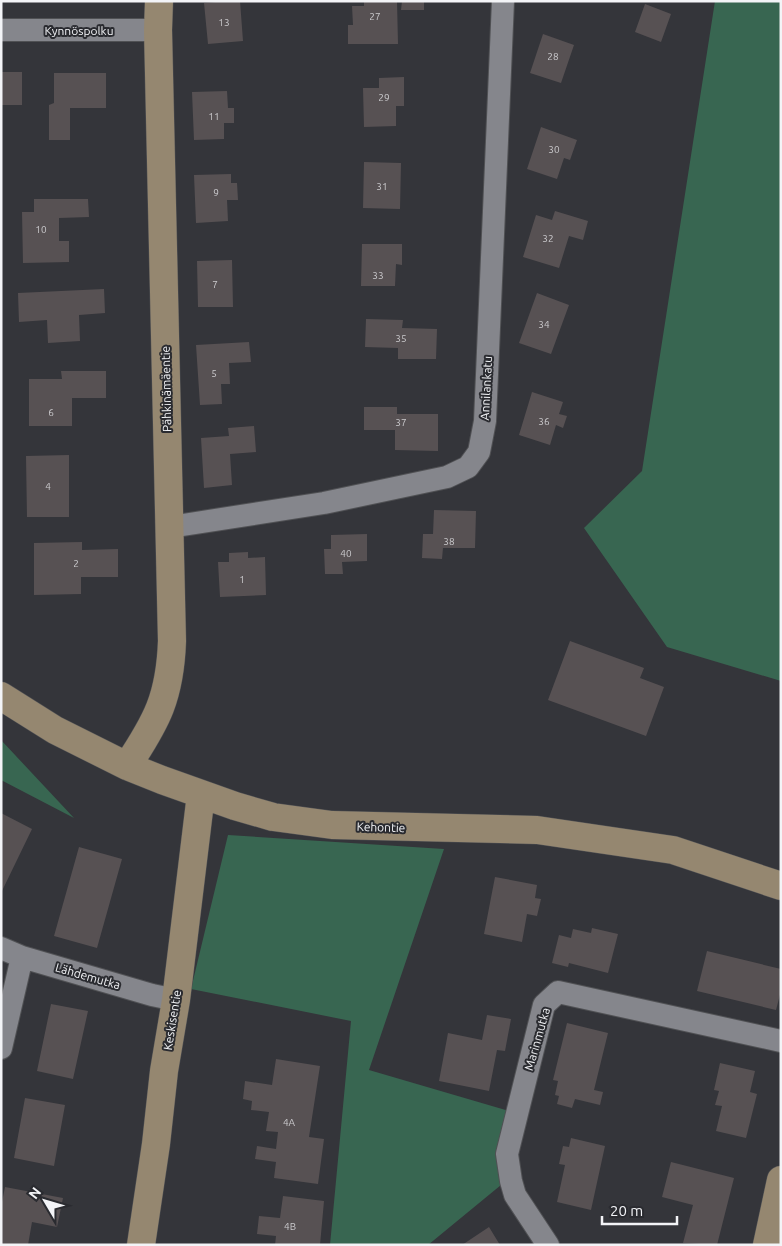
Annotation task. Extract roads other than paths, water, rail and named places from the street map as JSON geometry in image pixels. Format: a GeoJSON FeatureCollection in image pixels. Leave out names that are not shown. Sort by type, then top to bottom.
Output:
{"type":"FeatureCollection","features":[{"type":"Feature","properties":{"kind":"street","name":"Pähkinämäentie"},"geometry":{"type":"LineString","coordinates":[[127,766],[155,722],[162,704],[171,667],[170,527],[158,30],[159,1]]}},
{"type":"Feature","properties":{"kind":"street","name":"Annilankatu"},"geometry":{"type":"LineString","coordinates":[[170,527],[324,504],[448,477],[468,466],[479,452],[485,421],[503,1]]}},
{"type":"Feature","properties":{"kind":"street","name":"Kynnöspolku"},"geometry":{"type":"LineString","coordinates":[[1,30],[158,30]]}},
{"type":"Feature","properties":{"kind":"street","name":"Kehontie"},"geometry":{"type":"LineString","coordinates":[[1,696],[55,730],[127,766],[201,794],[273,818],[332,825],[536,830],[673,850],[781,886]]}},
{"type":"Feature","properties":{"kind":"street","name":"Keskisentie"},"geometry":{"type":"LineString","coordinates":[[141,1245],[156,1144],[164,1071],[176,1000],[201,794]]}},
{"type":"Feature","properties":{"kind":"street","name":"Lähdemutka"},"geometry":{"type":"LineString","coordinates":[[1,948],[22,957],[176,1000]]}},
{"type":"Feature","properties":{"kind":"street"},"geometry":{"type":"LineString","coordinates":[[1,1048],[22,957]]}},
{"type":"Feature","properties":{"kind":"street","name":"Marinmutka"},"geometry":{"type":"LineString","coordinates":[[548,1245],[515,1195],[506,1154],[544,1005],[558,992],[781,1041]]}},
{"type":"Feature","properties":{"kind":"street"},"geometry":{"type":"LineString","coordinates":[[767,1245],[781,1180]]}}]}
